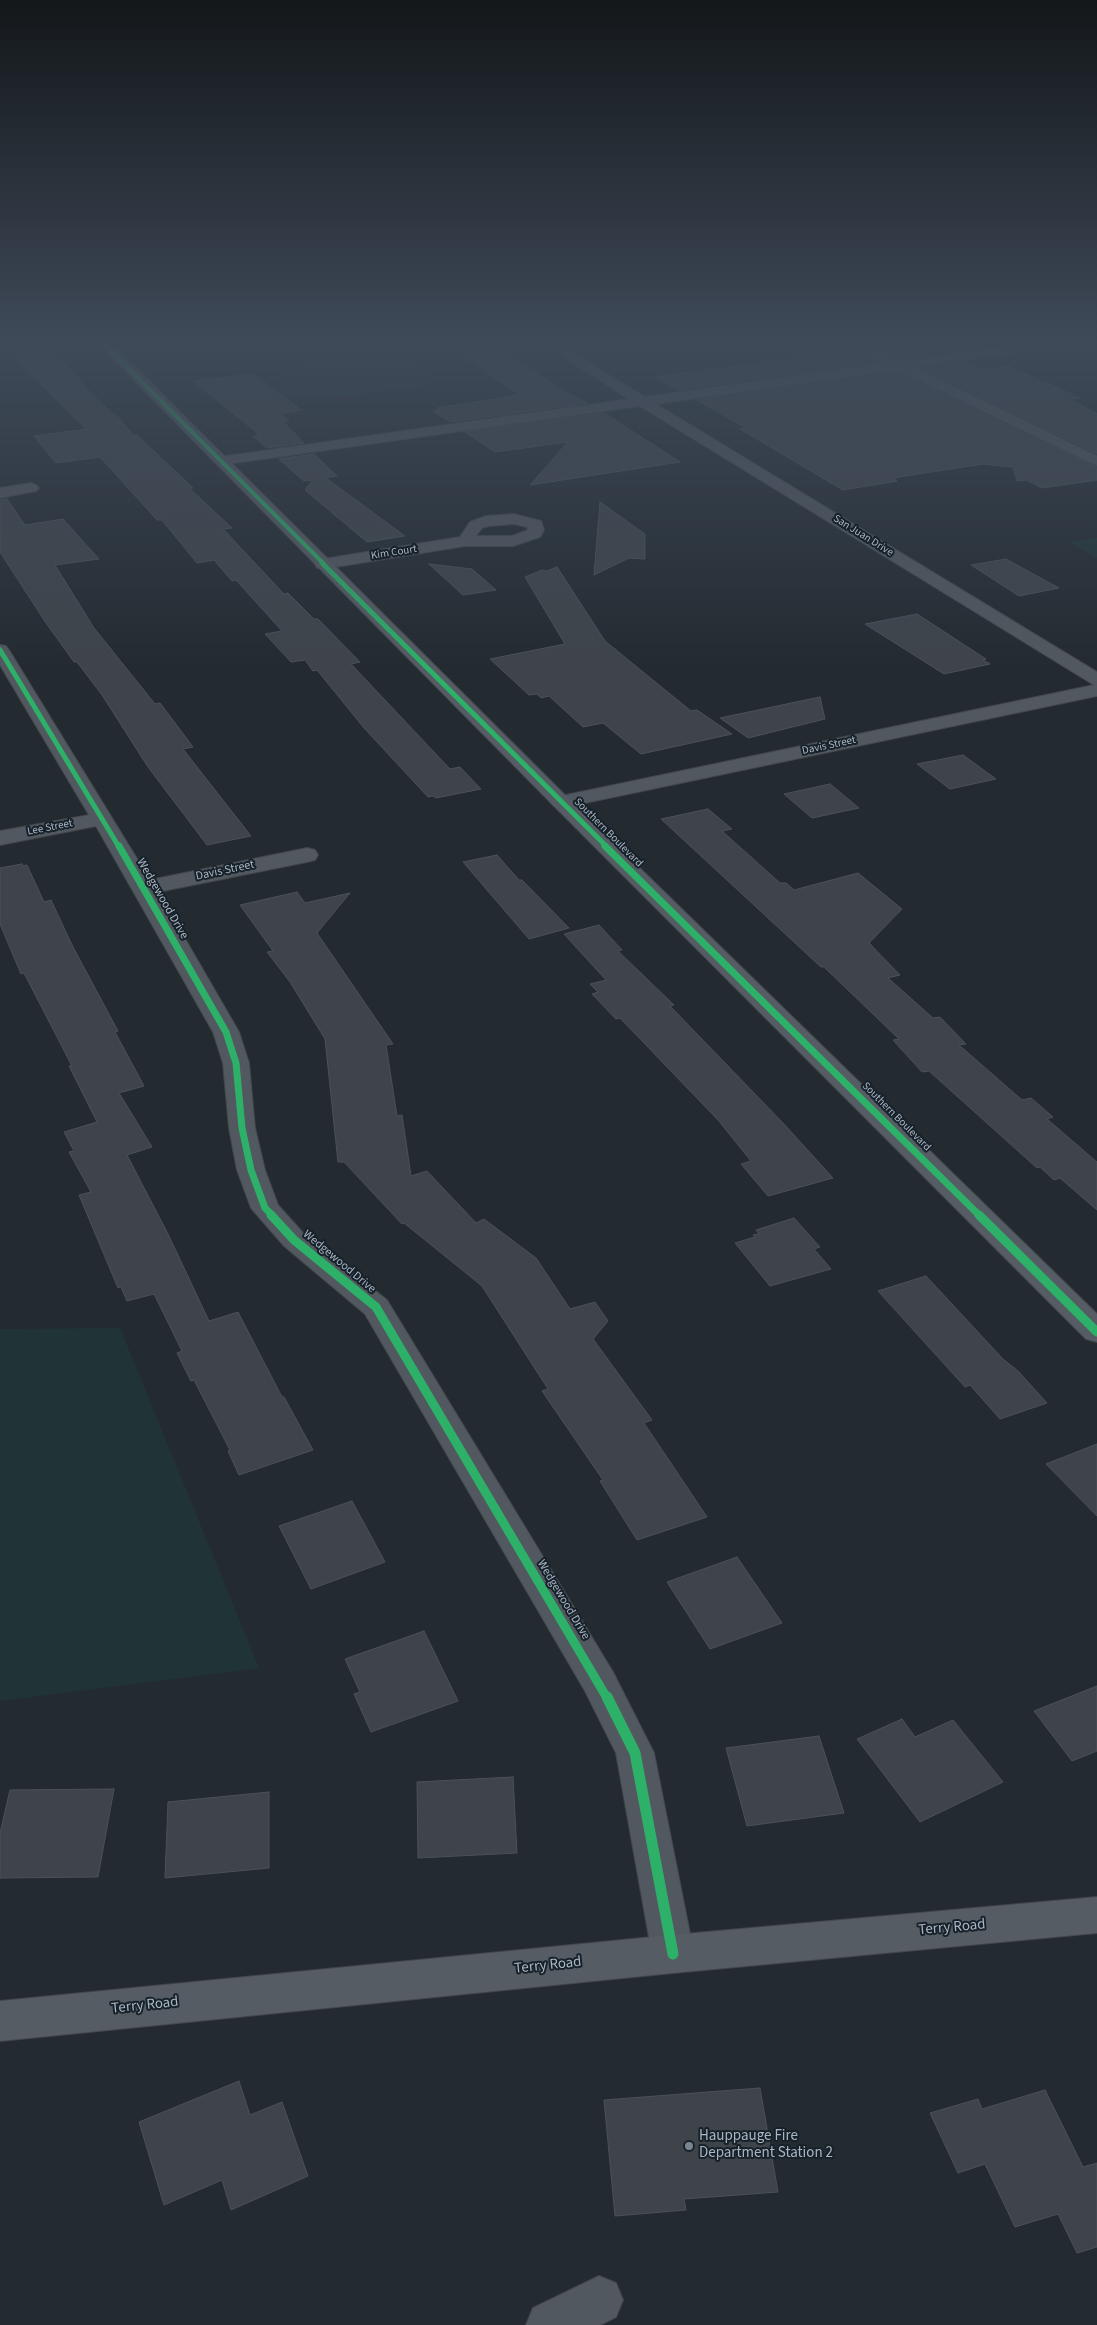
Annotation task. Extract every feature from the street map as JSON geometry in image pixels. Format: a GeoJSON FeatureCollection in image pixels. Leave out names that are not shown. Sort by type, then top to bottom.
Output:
{"type":"FeatureCollection","features":[{"type":"Feature","properties":{"kind":"street","name":"Southern Boulevard"},"geometry":{"type":"LineString","coordinates":[[214,454],[561,802],[1097,1332]]}},
{"type":"Feature","properties":{"kind":"street"},"geometry":{"type":"LineString","coordinates":[[220,461],[266,454]]}},
{"type":"Feature","properties":{"kind":"street","name":"San Juan Drive"},"geometry":{"type":"LineString","coordinates":[[730,454],[1097,680]]}},
{"type":"Feature","properties":{"kind":"street"},"geometry":{"type":"LineString","coordinates":[[1081,454],[1097,462]]}},
{"type":"Feature","properties":{"kind":"street"},"geometry":{"type":"LineString","coordinates":[[0,493],[31,488]]}},
{"type":"Feature","properties":{"kind":"street","name":"Kim Court"},"geometry":{"type":"LineString","coordinates":[[323,564],[465,542]]}},
{"type":"Feature","properties":{"kind":"street","name":"Wedgewood Drive"},"geometry":{"type":"LineString","coordinates":[[0,650],[144,888],[226,1032],[236,1063],[242,1128],[251,1170],[265,1208],[294,1240],[376,1307],[600,1683],[635,1753],[673,1954]]}},
{"type":"Feature","properties":{"kind":"street","name":"Davis Street"},"geometry":{"type":"LineString","coordinates":[[561,802],[1097,690]]}},
{"type":"Feature","properties":{"kind":"street","name":"Lee Street"},"geometry":{"type":"LineString","coordinates":[[0,838],[101,819]]}},
{"type":"Feature","properties":{"kind":"street","name":"Davis Street"},"geometry":{"type":"LineString","coordinates":[[144,888],[307,855]]}},
{"type":"Feature","properties":{"kind":"street","name":"Terry Road"},"geometry":{"type":"LineString","coordinates":[[0,2021],[673,1954],[1097,1915]]}},
{"type":"Feature","properties":{"kind":"street"},"geometry":{"type":"LineString","coordinates":[[550,2325],[599,2300]]}},
{"type":"Feature","properties":{"kind":"green space"},"geometry":{"type":"Polygon","coordinates":[[[1097,538],[1097,558],[1069,542],[1097,538]]]}},
{"type":"Feature","properties":{"kind":"green space"},"geometry":{"type":"Polygon","coordinates":[[[120,1328],[259,1668],[0,1701],[0,1329],[120,1328]]]}},
{"type":"Feature","properties":{"kind":"building"},"geometry":{"type":"Polygon","coordinates":[[[49,454],[158,454],[193,488],[189,488],[232,528],[223,529],[284,594],[288,593],[314,619],[318,619],[360,662],[351,664],[450,769],[460,767],[481,789],[436,798],[433,796],[428,797],[364,728],[317,670],[313,671],[305,660],[291,662],[265,634],[282,631],[236,580],[232,581],[214,560],[197,563],[162,520],[157,520],[100,457],[56,463],[49,454]]]}},
{"type":"Feature","properties":{"kind":"building"},"geometry":{"type":"Polygon","coordinates":[[[315,454],[337,476],[326,478],[405,536],[367,542],[305,490],[313,480],[304,481],[279,459],[315,454]]]}},
{"type":"Feature","properties":{"kind":"building"},"geometry":{"type":"Polygon","coordinates":[[[557,454],[668,454],[680,462],[530,485],[557,454]]]}},
{"type":"Feature","properties":{"kind":"building"},"geometry":{"type":"Polygon","coordinates":[[[783,454],[1069,454],[1097,468],[1097,480],[1042,488],[1027,480],[1017,481],[1013,467],[983,464],[893,478],[897,481],[843,490],[783,454]]]}},
{"type":"Feature","properties":{"kind":"building"},"geometry":{"type":"Polygon","coordinates":[[[7,499],[25,525],[63,519],[99,559],[55,565],[94,628],[155,704],[160,703],[193,747],[183,749],[251,836],[207,845],[148,767],[102,695],[77,662],[74,662],[46,623],[0,552],[0,500],[7,499]]]}},
{"type":"Feature","properties":{"kind":"building"},"geometry":{"type":"Polygon","coordinates":[[[600,502],[645,534],[645,559],[629,558],[594,575],[600,502]]]}},
{"type":"Feature","properties":{"kind":"building"},"geometry":{"type":"Polygon","coordinates":[[[1006,559],[1059,588],[1019,596],[971,565],[1006,559]]]}},
{"type":"Feature","properties":{"kind":"building"},"geometry":{"type":"Polygon","coordinates":[[[429,564],[472,569],[496,590],[463,595],[429,564]]]}},
{"type":"Feature","properties":{"kind":"building"},"geometry":{"type":"Polygon","coordinates":[[[557,567],[605,641],[691,711],[697,710],[732,734],[641,754],[603,723],[583,727],[549,696],[541,698],[537,694],[529,695],[490,659],[565,644],[525,577],[542,570],[547,571],[557,567]]]}},
{"type":"Feature","properties":{"kind":"building"},"geometry":{"type":"Polygon","coordinates":[[[917,614],[986,659],[983,660],[990,664],[944,674],[865,624],[917,614]]]}},
{"type":"Feature","properties":{"kind":"building"},"geometry":{"type":"Polygon","coordinates":[[[820,697],[825,719],[748,738],[720,718],[820,697]]]}},
{"type":"Feature","properties":{"kind":"building"},"geometry":{"type":"Polygon","coordinates":[[[963,755],[996,779],[950,789],[917,764],[963,755]]]}},
{"type":"Feature","properties":{"kind":"building"},"geometry":{"type":"Polygon","coordinates":[[[830,784],[859,808],[812,818],[784,794],[830,784]]]}},
{"type":"Feature","properties":{"kind":"building"},"geometry":{"type":"Polygon","coordinates":[[[708,809],[732,829],[722,831],[780,883],[786,883],[794,890],[858,873],[902,909],[869,943],[900,975],[888,978],[933,1018],[940,1017],[966,1044],[959,1045],[1022,1100],[1031,1098],[1053,1117],[1047,1119],[1097,1162],[1097,1210],[1060,1178],[1054,1180],[1040,1167],[1037,1168],[929,1071],[922,1072],[893,1040],[899,1039],[824,967],[821,967],[661,819],[708,809]]]}},
{"type":"Feature","properties":{"kind":"building"},"geometry":{"type":"Polygon","coordinates":[[[497,855],[519,880],[522,880],[569,928],[529,939],[463,862],[497,855]]]}},
{"type":"Feature","properties":{"kind":"building"},"geometry":{"type":"Polygon","coordinates":[[[22,864],[23,866],[27,865],[44,902],[51,900],[73,947],[118,1031],[115,1032],[144,1086],[119,1093],[152,1147],[127,1155],[168,1234],[209,1321],[238,1312],[282,1397],[284,1397],[313,1450],[239,1475],[228,1451],[230,1450],[194,1380],[191,1381],[177,1353],[182,1351],[154,1294],[127,1301],[121,1287],[118,1288],[79,1195],[91,1192],[69,1152],[74,1151],[64,1132],[97,1122],[69,1066],[72,1066],[24,973],[21,974],[0,924],[0,868],[22,864]]]}},
{"type":"Feature","properties":{"kind":"building"},"geometry":{"type":"Polygon","coordinates":[[[297,892],[305,903],[350,893],[317,933],[393,1044],[386,1045],[397,1116],[402,1115],[411,1176],[427,1171],[476,1223],[484,1219],[536,1258],[570,1309],[595,1302],[608,1321],[593,1339],[652,1420],[644,1423],[707,1517],[637,1540],[600,1481],[603,1480],[542,1391],[548,1389],[482,1286],[404,1223],[402,1224],[344,1162],[338,1162],[325,1039],[290,982],[267,952],[273,951],[240,905],[297,892]]]}},
{"type":"Feature","properties":{"kind":"building"},"geometry":{"type":"Polygon","coordinates":[[[599,925],[622,950],[618,951],[674,1005],[670,1006],[783,1123],[833,1178],[768,1196],[741,1164],[751,1161],[718,1120],[620,1018],[616,1019],[592,994],[598,992],[590,984],[606,980],[564,934],[599,925]]]}},
{"type":"Feature","properties":{"kind":"building"},"geometry":{"type":"Polygon","coordinates":[[[794,1218],[820,1247],[814,1249],[831,1269],[770,1286],[735,1243],[755,1237],[753,1235],[759,1234],[756,1230],[794,1218]]]}},
{"type":"Feature","properties":{"kind":"building"},"geometry":{"type":"Polygon","coordinates":[[[926,1276],[1003,1359],[1018,1371],[1047,1403],[1000,1419],[970,1385],[965,1387],[878,1291],[926,1276]]]}},
{"type":"Feature","properties":{"kind":"building"},"geometry":{"type":"Polygon","coordinates":[[[1097,1444],[1097,1516],[1046,1464],[1097,1444]]]}},
{"type":"Feature","properties":{"kind":"building"},"geometry":{"type":"Polygon","coordinates":[[[352,1501],[385,1562],[311,1589],[279,1526],[352,1501]]]}},
{"type":"Feature","properties":{"kind":"building"},"geometry":{"type":"Polygon","coordinates":[[[737,1557],[782,1623],[710,1649],[667,1582],[737,1557]]]}},
{"type":"Feature","properties":{"kind":"building"},"geometry":{"type":"Polygon","coordinates":[[[424,1631],[458,1701],[371,1732],[354,1694],[360,1692],[345,1659],[424,1631]]]}},
{"type":"Feature","properties":{"kind":"building"},"geometry":{"type":"Polygon","coordinates":[[[1097,1686],[1097,1751],[1072,1761],[1034,1711],[1097,1686]]]}},
{"type":"Feature","properties":{"kind":"building"},"geometry":{"type":"Polygon","coordinates":[[[902,1719],[915,1737],[953,1720],[1003,1782],[920,1822],[857,1739],[902,1719]]]}},
{"type":"Feature","properties":{"kind":"building"},"geometry":{"type":"Polygon","coordinates":[[[819,1736],[844,1813],[747,1826],[726,1748],[819,1736]]]}},
{"type":"Feature","properties":{"kind":"building"},"geometry":{"type":"Polygon","coordinates":[[[513,1777],[517,1853],[418,1858],[417,1782],[513,1777]]]}},
{"type":"Feature","properties":{"kind":"building"},"geometry":{"type":"Polygon","coordinates":[[[114,1789],[98,1877],[0,1878],[0,1833],[10,1790],[114,1789]]]}},
{"type":"Feature","properties":{"kind":"building"},"geometry":{"type":"Polygon","coordinates":[[[269,1792],[269,1868],[165,1878],[168,1802],[269,1792]]]}},
{"type":"Feature","properties":{"kind":"building"},"geometry":{"type":"Polygon","coordinates":[[[239,2081],[250,2115],[282,2102],[308,2176],[231,2210],[222,2180],[164,2205],[139,2122],[239,2081]]]}},
{"type":"Feature","properties":{"kind":"building","name":"Hauppauge Fire Department Station 2"},"geometry":{"type":"Polygon","coordinates":[[[760,2088],[778,2192],[684,2199],[686,2210],[615,2216],[604,2100],[760,2088]]]}},
{"type":"Feature","properties":{"kind":"building"},"geometry":{"type":"Polygon","coordinates":[[[1045,2090],[1083,2167],[1097,2163],[1097,2247],[1077,2253],[1058,2214],[1015,2227],[985,2164],[958,2173],[930,2113],[978,2099],[982,2109],[1045,2090]]]}},
{"type":"Feature","properties":{"kind":"cycle path"},"geometry":{"type":"LineString","coordinates":[[214,454],[561,802],[1097,1332]]}},
{"type":"Feature","properties":{"kind":"cycle path"},"geometry":{"type":"LineString","coordinates":[[0,650],[144,888],[226,1032],[236,1063],[242,1128],[251,1170],[265,1208],[294,1240],[376,1307],[600,1683],[635,1753],[673,1954]]}},
{"type":"Feature","properties":{"kind":"place","name":"Hauppauge Fire Department Station 2"},"geometry":{"type":"Point","coordinates":[689,2146]}}]}
